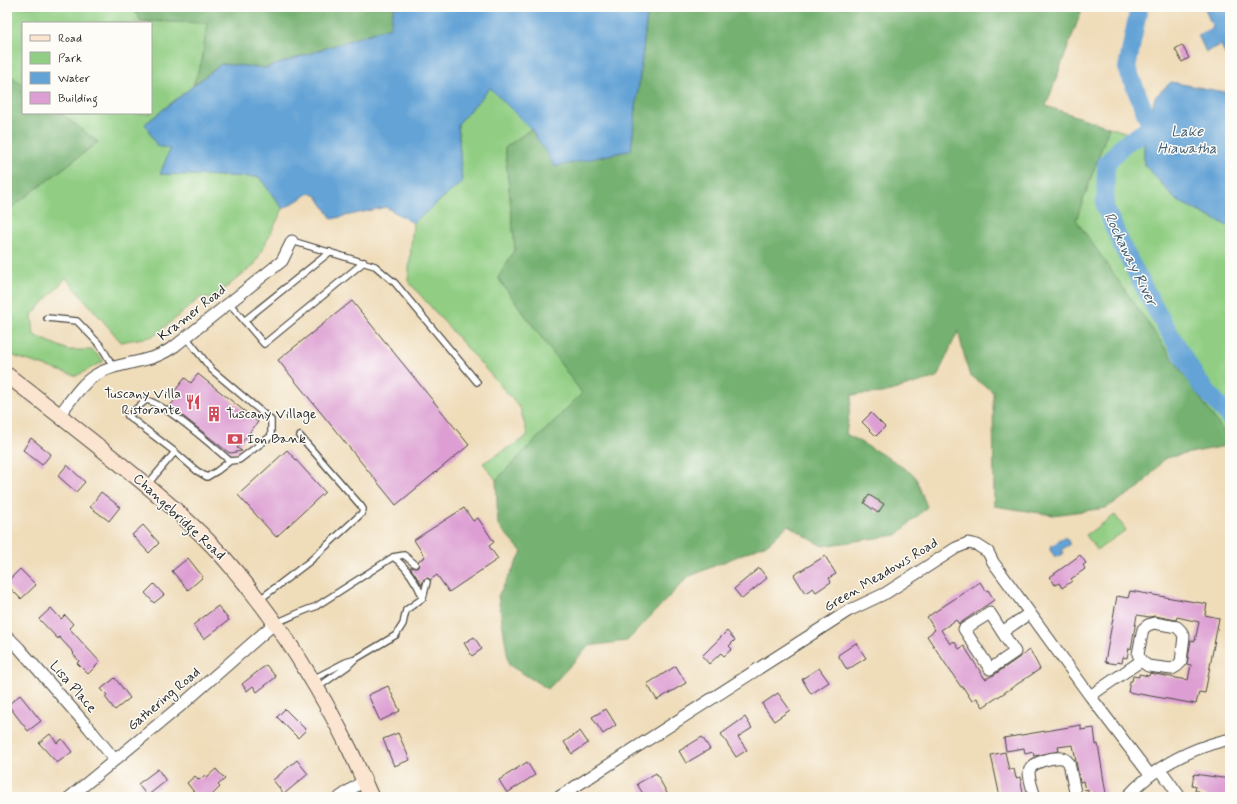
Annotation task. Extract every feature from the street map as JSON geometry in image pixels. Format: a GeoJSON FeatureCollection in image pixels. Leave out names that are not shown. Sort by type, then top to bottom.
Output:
{"type":"FeatureCollection","features":[{"type":"Feature","properties":{"kind":"main road","name":"Changebridge Road"},"geometry":{"type":"LineString","coordinates":[[7,375],[146,485],[199,532],[223,558],[259,600],[314,684],[350,751],[371,797]]}},
{"type":"Feature","properties":{"kind":"street","name":"Kramer Road"},"geometry":{"type":"LineString","coordinates":[[59,415],[85,383],[104,370],[163,354],[186,337],[282,261],[292,241]]}},
{"type":"Feature","properties":{"kind":"street","name":"Green Meadows Road"},"geometry":{"type":"LineString","coordinates":[[559,797],[848,611],[886,593],[956,548],[968,543],[977,545],[988,552],[993,562],[1090,696],[1155,772],[1180,797]]}},
{"type":"Feature","properties":{"kind":"street"},"geometry":{"type":"LineString","coordinates":[[990,613],[1002,632],[1015,652],[990,669],[964,629],[990,613]]}},
{"type":"Feature","properties":{"kind":"street"},"geometry":{"type":"LineString","coordinates":[[1002,632],[1030,613]]}},
{"type":"Feature","properties":{"kind":"street","name":"Gathering Road"},"geometry":{"type":"LineString","coordinates":[[70,797],[184,703],[275,623]]}},
{"type":"Feature","properties":{"kind":"street"},"geometry":{"type":"LineString","coordinates":[[1154,623],[1177,627],[1181,631],[1184,636],[1181,662],[1177,666],[1172,669],[1148,666],[1141,661],[1138,654],[1143,629],[1148,625],[1154,623]]}},
{"type":"Feature","properties":{"kind":"street","name":"Lisa Place"},"geometry":{"type":"LineString","coordinates":[[7,636],[84,722],[115,760]]}},
{"type":"Feature","properties":{"kind":"street"},"geometry":{"type":"LineString","coordinates":[[1090,696],[1141,661]]}},
{"type":"Feature","properties":{"kind":"street"},"geometry":{"type":"LineString","coordinates":[[1127,797],[1155,772],[1195,749],[1213,743],[1230,740]]}},
{"type":"Feature","properties":{"kind":"street"},"geometry":{"type":"LineString","coordinates":[[1035,797],[1029,772],[1032,766],[1037,762],[1061,758],[1069,763],[1075,797]]}},
{"type":"Feature","properties":{"kind":"street"},"geometry":{"type":"LineString","coordinates":[[340,797],[363,781]]}},
{"type":"Feature","properties":{"kind":"lane"},"geometry":{"type":"LineString","coordinates":[[292,241],[375,266],[395,283],[477,382]]}},
{"type":"Feature","properties":{"kind":"lane"},"geometry":{"type":"LineString","coordinates":[[244,321],[330,252]]}},
{"type":"Feature","properties":{"kind":"lane"},"geometry":{"type":"LineString","coordinates":[[229,303],[264,344],[364,262]]}},
{"type":"Feature","properties":{"kind":"lane"},"geometry":{"type":"LineString","coordinates":[[47,318],[77,321],[102,346],[114,368]]}},
{"type":"Feature","properties":{"kind":"lane"},"geometry":{"type":"LineString","coordinates":[[186,337],[212,370],[271,420],[271,436],[239,460],[230,461],[207,477],[197,471],[128,416],[146,400],[152,401],[166,410],[230,461]]}},
{"type":"Feature","properties":{"kind":"lane"},"geometry":{"type":"LineString","coordinates":[[259,600],[310,561],[362,513],[361,506],[300,436]]}},
{"type":"Feature","properties":{"kind":"lane"},"geometry":{"type":"LineString","coordinates":[[146,485],[175,452]]}},
{"type":"Feature","properties":{"kind":"lane"},"geometry":{"type":"LineString","coordinates":[[275,623],[315,607],[393,557],[404,555],[415,564]]}},
{"type":"Feature","properties":{"kind":"lane"},"geometry":{"type":"LineString","coordinates":[[393,557],[402,563],[421,591],[423,598]]}},
{"type":"Feature","properties":{"kind":"lane"},"geometry":{"type":"LineString","coordinates":[[314,684],[348,666],[354,660],[396,635],[403,624],[406,610],[423,598],[426,591],[427,582]]}},
{"type":"Feature","properties":{"kind":"lane"},"geometry":{"type":"LineString","coordinates":[[314,684],[346,662],[354,660]]}},
{"type":"Feature","properties":{"kind":"green space"},"geometry":{"type":"Polygon","coordinates":[[[7,7],[132,7],[141,21],[207,23],[202,61],[193,86],[145,124],[170,149],[161,174],[259,177],[283,209],[255,264],[212,299],[201,297],[154,336],[121,342],[66,278],[32,315],[34,335],[68,350],[92,350],[104,361],[76,376],[7,354],[7,211],[98,142],[61,114],[152,114],[152,22],[22,22],[22,84],[7,73],[7,7]]]}},
{"type":"Feature","properties":{"kind":"green space"},"geometry":{"type":"Polygon","coordinates":[[[132,7],[394,7],[391,27],[266,68],[221,64],[193,86],[202,61],[207,23],[141,21],[132,7]]]}},
{"type":"Feature","properties":{"kind":"green space"},"geometry":{"type":"Polygon","coordinates":[[[648,7],[1083,7],[1046,106],[1109,127],[1076,220],[1230,441],[1230,445],[1165,458],[1140,487],[1106,508],[1053,515],[994,506],[993,392],[969,374],[958,331],[937,377],[883,393],[852,395],[846,434],[892,460],[915,476],[927,507],[897,535],[822,546],[788,525],[769,543],[688,577],[627,641],[589,646],[548,689],[509,665],[498,596],[522,552],[498,525],[496,480],[582,393],[498,278],[515,249],[505,148],[531,129],[555,166],[631,150],[648,7]]]}},
{"type":"Feature","properties":{"kind":"green space"},"geometry":{"type":"Polygon","coordinates":[[[7,73],[22,84],[22,114],[61,114],[98,142],[7,211],[7,73]]]}},
{"type":"Feature","properties":{"kind":"green space"},"geometry":{"type":"Polygon","coordinates":[[[490,88],[531,129],[505,148],[515,249],[498,278],[582,393],[496,480],[483,463],[528,436],[520,408],[408,281],[413,223],[462,182],[458,124],[490,88]]]}},
{"type":"Feature","properties":{"kind":"green space"},"geometry":{"type":"Polygon","coordinates":[[[1109,127],[1144,138],[1144,164],[1176,200],[1230,227],[1230,441],[1076,220],[1109,127]]]}},
{"type":"Feature","properties":{"kind":"green space"},"geometry":{"type":"Polygon","coordinates":[[[1115,515],[1126,530],[1097,550],[1086,535],[1115,515]]]}},
{"type":"Feature","properties":{"kind":"water"},"geometry":{"type":"Polygon","coordinates":[[[394,7],[648,7],[631,150],[555,167],[531,129],[490,88],[458,124],[462,182],[413,223],[386,207],[332,219],[317,196],[310,193],[283,209],[259,177],[160,174],[170,149],[157,146],[145,124],[221,64],[266,68],[390,27],[394,7]]]}},
{"type":"Feature","properties":{"kind":"water"},"geometry":{"type":"Polygon","coordinates":[[[1204,7],[1230,7],[1230,65],[1221,45],[1206,52],[1198,35],[1213,28],[1204,7]]]}},
{"type":"Feature","properties":{"kind":"water","name":"Lake Hiawatha"},"geometry":{"type":"Polygon","coordinates":[[[1171,82],[1230,93],[1230,227],[1176,200],[1144,164],[1144,138],[1155,97],[1171,82]]]}},
{"type":"Feature","properties":{"kind":"water"},"geometry":{"type":"Polygon","coordinates":[[[1063,538],[1066,538],[1069,545],[1061,550],[1063,554],[1055,557],[1050,550],[1050,547],[1063,538]]]}},
{"type":"Feature","properties":{"kind":"building"},"geometry":{"type":"Polygon","coordinates":[[[1182,45],[1189,58],[1182,62],[1175,49],[1182,45]]]}},
{"type":"Feature","properties":{"kind":"building"},"geometry":{"type":"Polygon","coordinates":[[[352,301],[469,445],[396,505],[278,360],[352,301]]]}},
{"type":"Feature","properties":{"kind":"building","name":"Tuscany Village"},"geometry":{"type":"Polygon","coordinates":[[[198,374],[258,422],[237,448],[242,451],[231,453],[228,452],[170,406],[179,395],[174,392],[185,378],[191,383],[198,374]]]}},
{"type":"Feature","properties":{"kind":"building"},"geometry":{"type":"Polygon","coordinates":[[[871,413],[885,427],[876,436],[862,422],[871,413]]]}},
{"type":"Feature","properties":{"kind":"building"},"geometry":{"type":"Polygon","coordinates":[[[31,438],[51,454],[42,465],[23,450],[31,438]]]}},
{"type":"Feature","properties":{"kind":"building"},"geometry":{"type":"Polygon","coordinates":[[[287,450],[325,492],[276,537],[238,495],[287,450]]]}},
{"type":"Feature","properties":{"kind":"building"},"geometry":{"type":"Polygon","coordinates":[[[67,465],[85,482],[76,492],[58,476],[67,465]]]}},
{"type":"Feature","properties":{"kind":"building"},"geometry":{"type":"Polygon","coordinates":[[[101,492],[120,507],[109,521],[90,507],[101,492]]]}},
{"type":"Feature","properties":{"kind":"building"},"geometry":{"type":"Polygon","coordinates":[[[869,495],[884,504],[878,513],[864,503],[869,495]]]}},
{"type":"Feature","properties":{"kind":"building"},"geometry":{"type":"Polygon","coordinates":[[[464,508],[473,521],[478,518],[494,542],[489,546],[498,559],[449,592],[437,575],[430,580],[428,578],[424,579],[422,585],[410,567],[417,568],[419,565],[418,561],[425,557],[414,540],[464,508]]]}},
{"type":"Feature","properties":{"kind":"building"},"geometry":{"type":"Polygon","coordinates":[[[143,525],[159,543],[149,553],[132,535],[143,525]]]}},
{"type":"Feature","properties":{"kind":"building"},"geometry":{"type":"Polygon","coordinates":[[[1080,555],[1086,563],[1083,565],[1085,569],[1071,579],[1072,581],[1062,588],[1059,583],[1055,585],[1050,577],[1080,555]]]}},
{"type":"Feature","properties":{"kind":"building"},"geometry":{"type":"Polygon","coordinates":[[[825,556],[836,574],[829,578],[831,582],[816,592],[813,588],[805,593],[794,575],[825,556]]]}},
{"type":"Feature","properties":{"kind":"building"},"geometry":{"type":"Polygon","coordinates":[[[188,558],[203,577],[188,590],[172,571],[188,558]]]}},
{"type":"Feature","properties":{"kind":"building"},"geometry":{"type":"Polygon","coordinates":[[[759,568],[767,578],[742,599],[734,589],[759,568]]]}},
{"type":"Feature","properties":{"kind":"building"},"geometry":{"type":"Polygon","coordinates":[[[20,569],[36,585],[21,599],[7,585],[7,582],[20,569]]]}},
{"type":"Feature","properties":{"kind":"building"},"geometry":{"type":"Polygon","coordinates":[[[980,582],[986,591],[988,590],[994,600],[959,624],[956,620],[941,630],[950,644],[954,641],[959,649],[964,646],[985,679],[994,675],[1030,650],[1040,669],[983,707],[977,698],[972,701],[927,636],[935,630],[927,617],[980,582]]]}},
{"type":"Feature","properties":{"kind":"building"},"geometry":{"type":"Polygon","coordinates":[[[154,584],[164,595],[154,603],[145,593],[154,584]]]}},
{"type":"Feature","properties":{"kind":"building"},"geometry":{"type":"Polygon","coordinates":[[[1130,591],[1207,604],[1205,615],[1219,618],[1205,693],[1199,692],[1196,704],[1128,692],[1130,681],[1132,681],[1133,676],[1139,677],[1139,674],[1149,676],[1150,673],[1188,680],[1191,665],[1187,664],[1191,640],[1195,641],[1199,622],[1177,617],[1176,620],[1155,616],[1149,617],[1137,615],[1131,649],[1129,648],[1127,658],[1123,657],[1122,663],[1117,662],[1116,664],[1105,662],[1117,596],[1128,598],[1130,591]]]}},
{"type":"Feature","properties":{"kind":"building"},"geometry":{"type":"Polygon","coordinates":[[[218,606],[229,620],[204,639],[193,625],[218,606]]]}},
{"type":"Feature","properties":{"kind":"building"},"geometry":{"type":"Polygon","coordinates":[[[51,608],[61,619],[65,615],[73,624],[69,628],[100,662],[88,674],[77,663],[79,661],[73,654],[74,653],[39,619],[51,608]]]}},
{"type":"Feature","properties":{"kind":"building"},"geometry":{"type":"Polygon","coordinates":[[[727,631],[735,640],[729,646],[732,649],[724,656],[721,653],[709,664],[702,656],[727,631]]]}},
{"type":"Feature","properties":{"kind":"building"},"geometry":{"type":"Polygon","coordinates":[[[474,637],[482,649],[472,656],[464,643],[474,637]]]}},
{"type":"Feature","properties":{"kind":"building"},"geometry":{"type":"Polygon","coordinates":[[[856,643],[866,658],[847,670],[838,655],[856,643]]]}},
{"type":"Feature","properties":{"kind":"building"},"geometry":{"type":"Polygon","coordinates":[[[266,665],[276,677],[257,692],[253,686],[247,691],[242,684],[266,665]]]}},
{"type":"Feature","properties":{"kind":"building"},"geometry":{"type":"Polygon","coordinates":[[[676,666],[686,683],[657,700],[647,684],[676,666]]]}},
{"type":"Feature","properties":{"kind":"building"},"geometry":{"type":"Polygon","coordinates":[[[819,668],[829,682],[811,694],[802,679],[819,668]]]}},
{"type":"Feature","properties":{"kind":"building"},"geometry":{"type":"Polygon","coordinates":[[[115,678],[130,698],[115,710],[105,697],[107,695],[101,689],[115,678]]]}},
{"type":"Feature","properties":{"kind":"building"},"geometry":{"type":"Polygon","coordinates":[[[388,686],[400,711],[380,721],[368,695],[388,686]]]}},
{"type":"Feature","properties":{"kind":"building"},"geometry":{"type":"Polygon","coordinates":[[[778,693],[790,710],[774,721],[762,704],[778,693]]]}},
{"type":"Feature","properties":{"kind":"building"},"geometry":{"type":"Polygon","coordinates":[[[20,695],[41,721],[28,731],[8,705],[20,695]]]}},
{"type":"Feature","properties":{"kind":"building"},"geometry":{"type":"Polygon","coordinates":[[[285,709],[306,730],[298,738],[277,717],[285,709]]]}},
{"type":"Feature","properties":{"kind":"building"},"geometry":{"type":"Polygon","coordinates":[[[606,709],[616,725],[603,734],[592,717],[606,709]]]}},
{"type":"Feature","properties":{"kind":"building"},"geometry":{"type":"Polygon","coordinates":[[[745,717],[752,728],[738,737],[747,750],[736,757],[721,734],[745,717]]]}},
{"type":"Feature","properties":{"kind":"building"},"geometry":{"type":"Polygon","coordinates":[[[1081,725],[1081,730],[1094,728],[1106,794],[1088,794],[1088,789],[1085,790],[1083,781],[1080,782],[1073,745],[1058,747],[1059,751],[1034,756],[1033,752],[1025,754],[1024,748],[1006,751],[1004,738],[1081,725]]]}},
{"type":"Feature","properties":{"kind":"building"},"geometry":{"type":"Polygon","coordinates":[[[580,731],[588,743],[572,754],[564,742],[580,731]]]}},
{"type":"Feature","properties":{"kind":"building"},"geometry":{"type":"Polygon","coordinates":[[[398,733],[410,760],[394,766],[383,739],[398,733]]]}},
{"type":"Feature","properties":{"kind":"building"},"geometry":{"type":"Polygon","coordinates":[[[50,734],[57,743],[62,739],[72,752],[57,763],[39,743],[50,734]]]}},
{"type":"Feature","properties":{"kind":"building"},"geometry":{"type":"Polygon","coordinates":[[[702,737],[710,749],[686,763],[679,751],[702,737]]]}},
{"type":"Feature","properties":{"kind":"building"},"geometry":{"type":"Polygon","coordinates":[[[1005,752],[1009,770],[1014,769],[1016,778],[1020,777],[1024,797],[1000,797],[991,755],[1005,752]]]}},
{"type":"Feature","properties":{"kind":"building"},"geometry":{"type":"Polygon","coordinates":[[[297,760],[308,774],[284,794],[273,780],[297,760]]]}},
{"type":"Feature","properties":{"kind":"building"},"geometry":{"type":"Polygon","coordinates":[[[527,762],[535,775],[507,793],[499,780],[527,762]]]}},
{"type":"Feature","properties":{"kind":"building"},"geometry":{"type":"Polygon","coordinates":[[[158,769],[166,781],[147,796],[138,784],[158,769]]]}},
{"type":"Feature","properties":{"kind":"building"},"geometry":{"type":"Polygon","coordinates":[[[216,769],[225,779],[218,785],[220,787],[210,797],[198,797],[187,783],[195,776],[199,780],[205,775],[207,777],[216,769]]]}},
{"type":"Feature","properties":{"kind":"building"},"geometry":{"type":"Polygon","coordinates":[[[656,773],[667,793],[660,797],[645,797],[637,784],[656,773]]]}},
{"type":"Feature","properties":{"kind":"building"},"geometry":{"type":"Polygon","coordinates":[[[1194,774],[1230,779],[1230,797],[1208,797],[1198,794],[1199,791],[1195,791],[1196,786],[1192,785],[1194,774]]]}},
{"type":"Feature","properties":{"kind":"waterway","name":"Rockaway River"},"geometry":{"type":"LineString","coordinates":[[1139,7],[1127,68],[1151,127],[1123,145],[1106,164],[1105,207],[1124,250],[1156,310],[1198,381],[1230,418]]}},
{"type":"Feature","properties":{"kind":"place","name":"Tuscany Villa Ristorante"},"geometry":{"type":"Point","coordinates":[193,402]}},
{"type":"Feature","properties":{"kind":"place","name":"Tuscany Village"},"geometry":{"type":"Point","coordinates":[214,414]}},
{"type":"Feature","properties":{"kind":"place","name":"Ion Bank"},"geometry":{"type":"Point","coordinates":[235,439]}}]}
